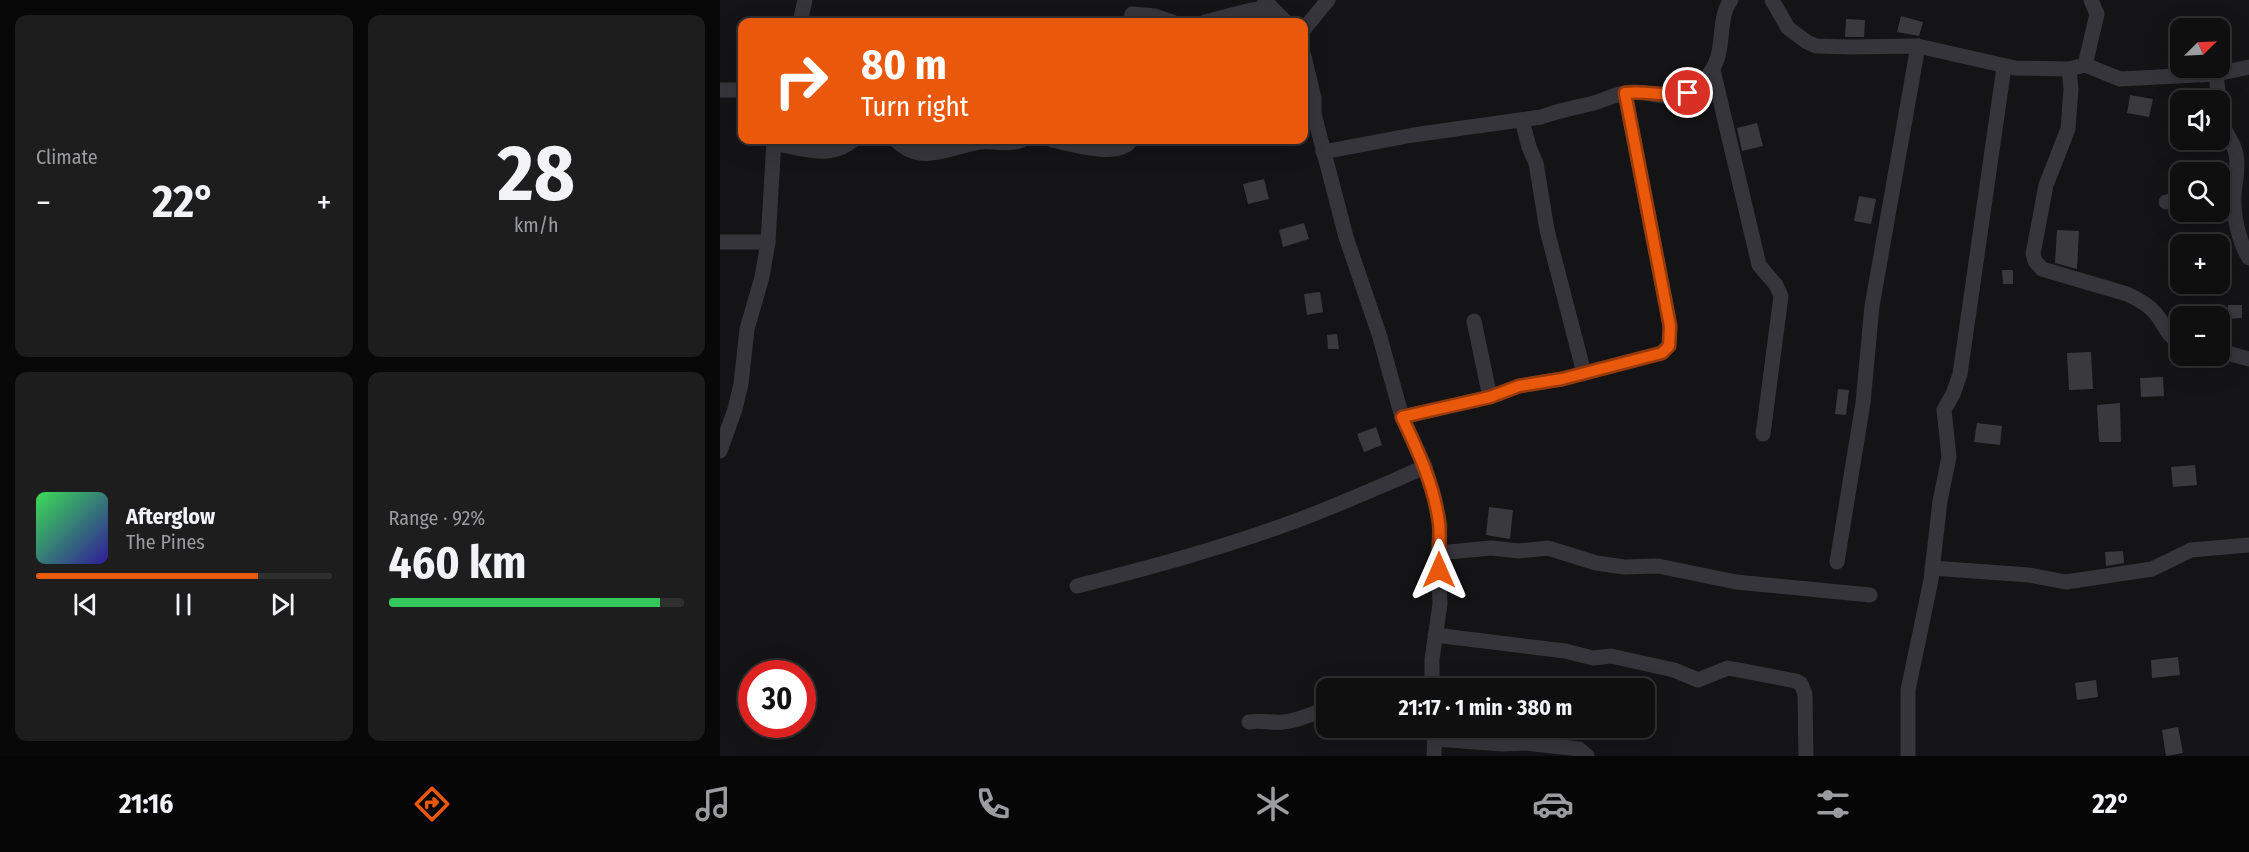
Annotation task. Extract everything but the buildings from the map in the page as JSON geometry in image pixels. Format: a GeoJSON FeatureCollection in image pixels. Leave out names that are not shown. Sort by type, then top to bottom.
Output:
{"type":"FeatureCollection","features":[{"type":"Feature","properties":{"kind":"street"},"geometry":{"type":"LineString","coordinates":[[801,18],[805,0]]}},
{"type":"Feature","properties":{"kind":"street"},"geometry":{"type":"LineString","coordinates":[[1308,24],[1328,0]]}},
{"type":"Feature","properties":{"kind":"street"},"geometry":{"type":"LineString","coordinates":[[1323,152],[1413,135],[1541,117],[1558,110],[1636,91],[1671,96],[1688,93],[1701,85],[1713,70],[1723,38],[1724,10],[1731,0]]}},
{"type":"Feature","properties":{"kind":"street"},"geometry":{"type":"LineString","coordinates":[[1772,0],[1788,28],[1816,46],[1918,46],[1957,53],[2004,67],[2040,70],[2069,69],[2085,65],[2120,79],[2170,76]]}},
{"type":"Feature","properties":{"kind":"street"},"geometry":{"type":"LineString","coordinates":[[2085,65],[2097,14],[2091,0]]}},
{"type":"Feature","properties":{"kind":"street"},"geometry":{"type":"LineString","coordinates":[[1220,18],[1268,4],[1282,18]]}},
{"type":"Feature","properties":{"kind":"street"},"geometry":{"type":"LineString","coordinates":[[1132,12],[1161,18]]}},
{"type":"Feature","properties":{"kind":"street"},"geometry":{"type":"LineString","coordinates":[[1837,562],[1863,403],[1872,306],[1918,46]]}},
{"type":"Feature","properties":{"kind":"street"},"geometry":{"type":"LineString","coordinates":[[1908,756],[1908,690],[1932,568],[1940,501],[1949,457],[1944,410],[1960,374],[2004,67]]}},
{"type":"Feature","properties":{"kind":"street"},"geometry":{"type":"LineString","coordinates":[[2230,71],[2249,67]]}},
{"type":"Feature","properties":{"kind":"street"},"geometry":{"type":"LineString","coordinates":[[2069,69],[2071,88],[2069,119],[2046,185],[2032,254],[2042,269],[2127,294],[2139,300],[2154,311],[2170,335]]}},
{"type":"Feature","properties":{"kind":"street"},"geometry":{"type":"LineString","coordinates":[[1713,70],[1759,265],[1776,285],[1781,296],[1763,435]]}},
{"type":"Feature","properties":{"kind":"street"},"geometry":{"type":"LineString","coordinates":[[1308,73],[1314,98],[1314,114],[1346,237],[1379,334],[1402,417],[1425,467],[1434,496],[1440,526],[1438,553],[1440,604],[1429,678]]}},
{"type":"Feature","properties":{"kind":"street"},"geometry":{"type":"LineString","coordinates":[[2217,78],[2223,125],[2234,144],[2236,156],[2237,184],[2234,193],[2234,211],[2249,258]]}},
{"type":"Feature","properties":{"kind":"street"},"geometry":{"type":"LineString","coordinates":[[720,90],[738,90]]}},
{"type":"Feature","properties":{"kind":"street"},"geometry":{"type":"LineString","coordinates":[[1402,417],[1490,397],[1519,386],[1584,373],[1662,353],[1669,346],[1670,326],[1625,93]]}},
{"type":"Feature","properties":{"kind":"street"},"geometry":{"type":"LineString","coordinates":[[1522,120],[1536,163],[1547,230],[1584,373]]}},
{"type":"Feature","properties":{"kind":"street"},"geometry":{"type":"LineString","coordinates":[[720,451],[735,409],[741,384],[747,329],[762,277],[768,242],[774,144]]}},
{"type":"Feature","properties":{"kind":"street"},"geometry":{"type":"LineString","coordinates":[[789,144],[828,152],[847,144]]}},
{"type":"Feature","properties":{"kind":"street"},"geometry":{"type":"LineString","coordinates":[[902,144],[909,149],[932,154],[971,144]]}},
{"type":"Feature","properties":{"kind":"street"},"geometry":{"type":"LineString","coordinates":[[1071,144],[1114,150],[1127,144]]}},
{"type":"Feature","properties":{"kind":"street"},"geometry":{"type":"LineString","coordinates":[[2230,186],[2237,184]]}},
{"type":"Feature","properties":{"kind":"street"},"geometry":{"type":"LineString","coordinates":[[720,243],[768,242]]}},
{"type":"Feature","properties":{"kind":"street"},"geometry":{"type":"LineString","coordinates":[[1474,321],[1490,397]]}},
{"type":"Feature","properties":{"kind":"street"},"geometry":{"type":"LineString","coordinates":[[2230,354],[2249,359]]}},
{"type":"Feature","properties":{"kind":"street"},"geometry":{"type":"LineString","coordinates":[[1077,586],[1162,565],[1245,538],[1348,500],[1425,467]]}},
{"type":"Feature","properties":{"kind":"street"},"geometry":{"type":"LineString","coordinates":[[1932,568],[2029,575],[2066,582],[2152,569],[2191,550],[2249,545]]}},
{"type":"Feature","properties":{"kind":"street"},"geometry":{"type":"LineString","coordinates":[[1438,553],[1491,548],[1519,551],[1548,548],[1596,563],[1623,567],[1658,566],[1736,582],[1870,595]]}},
{"type":"Feature","properties":{"kind":"street"},"geometry":{"type":"LineString","coordinates":[[1435,635],[1565,651],[1593,658],[1611,656],[1674,670],[1698,680],[1728,668],[1796,681],[1801,684],[1805,694],[1806,756]]}},
{"type":"Feature","properties":{"kind":"street"},"geometry":{"type":"LineString","coordinates":[[1249,722],[1290,721],[1316,712]]}},
{"type":"Feature","properties":{"kind":"street"},"geometry":{"type":"LineString","coordinates":[[1434,756],[1435,738]]}},
{"type":"Feature","properties":{"kind":"street"},"geometry":{"type":"LineString","coordinates":[[1465,738],[1502,744],[1525,742],[1579,749],[1587,756]]}},
{"type":"Feature","properties":{"kind":"route"},"geometry":{"type":"LineString","coordinates":[[1439,570],[1440,526],[1434,496],[1425,467],[1402,417],[1490,397],[1519,386],[1562,379],[1662,353],[1669,346],[1670,326],[1625,93],[1636,91],[1671,96],[1688,93]]}}]}
